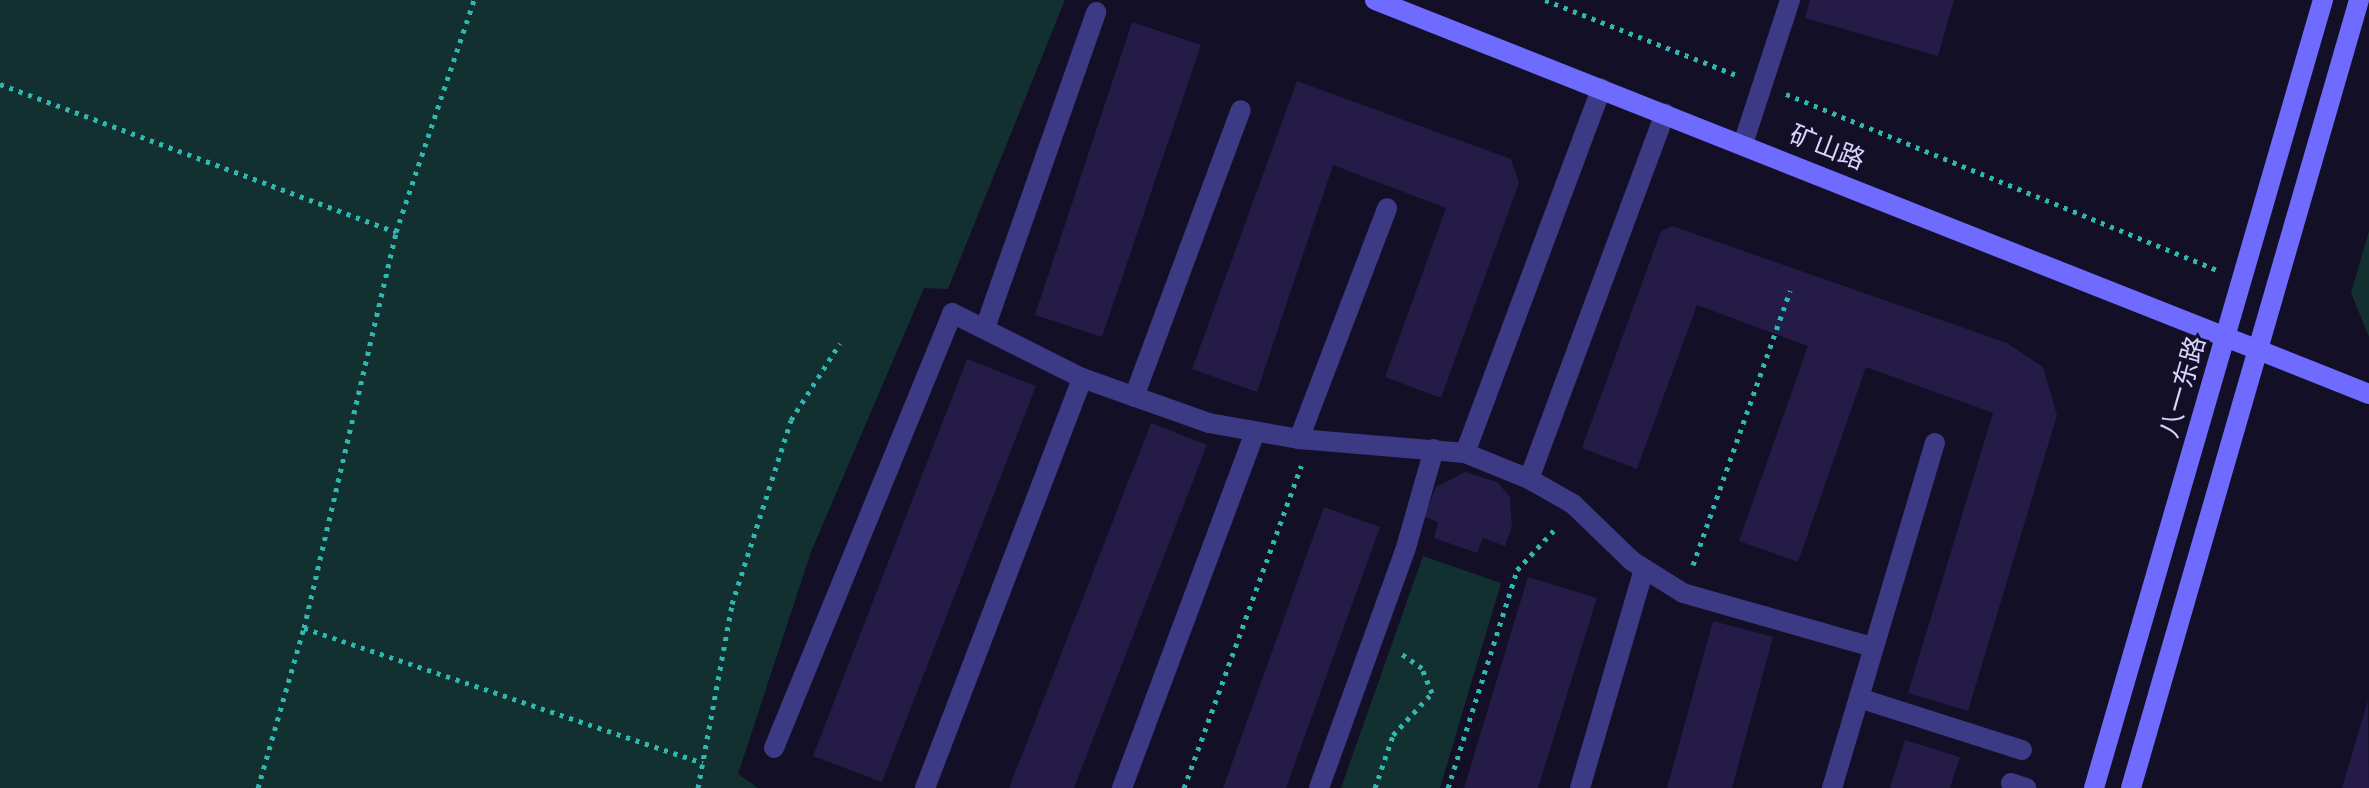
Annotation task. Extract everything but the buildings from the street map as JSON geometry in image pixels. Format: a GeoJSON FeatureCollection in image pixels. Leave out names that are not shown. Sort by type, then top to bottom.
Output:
{"type":"FeatureCollection","features":[{"type":"Feature","properties":{"kind":"main road","name":"矿山路"},"geometry":{"type":"LineString","coordinates":[[1375,0],[2259,347],[2369,394]]}},
{"type":"Feature","properties":{"kind":"main road","name":"八一东路"},"geometry":{"type":"LineString","coordinates":[[2094,788],[2323,0]]}},
{"type":"Feature","properties":{"kind":"main road"},"geometry":{"type":"LineString","coordinates":[[2131,788],[2359,0]]}},
{"type":"Feature","properties":{"kind":"lane"},"geometry":{"type":"LineString","coordinates":[[1743,144],[1790,0]]}},
{"type":"Feature","properties":{"kind":"lane"},"geometry":{"type":"LineString","coordinates":[[985,328],[1096,12]]}},
{"type":"Feature","properties":{"kind":"lane"},"geometry":{"type":"LineString","coordinates":[[1465,453],[1601,89]]}},
{"type":"Feature","properties":{"kind":"lane"},"geometry":{"type":"LineString","coordinates":[[1134,397],[1241,110]]}},
{"type":"Feature","properties":{"kind":"lane"},"geometry":{"type":"LineString","coordinates":[[1529,479],[1665,113]]}},
{"type":"Feature","properties":{"kind":"lane"},"geometry":{"type":"LineString","coordinates":[[1305,439],[1387,208]]}},
{"type":"Feature","properties":{"kind":"lane"},"geometry":{"type":"LineString","coordinates":[[774,748],[952,313],[1082,378],[1255,433],[1465,453],[1529,479],[1573,504],[1644,569],[1683,593],[1873,647]]}},
{"type":"Feature","properties":{"kind":"lane"},"geometry":{"type":"LineString","coordinates":[[925,788],[1082,378]]}},
{"type":"Feature","properties":{"kind":"lane"},"geometry":{"type":"LineString","coordinates":[[1122,788],[1255,433]]}},
{"type":"Feature","properties":{"kind":"lane"},"geometry":{"type":"LineString","coordinates":[[1832,788],[1935,443]]}},
{"type":"Feature","properties":{"kind":"lane"},"geometry":{"type":"LineString","coordinates":[[1319,788],[1372,641],[1434,449]]}},
{"type":"Feature","properties":{"kind":"lane"},"geometry":{"type":"LineString","coordinates":[[1580,788],[1644,569]]}},
{"type":"Feature","properties":{"kind":"lane"},"geometry":{"type":"LineString","coordinates":[[1859,698],[2022,750]]}},
{"type":"Feature","properties":{"kind":"path"},"geometry":{"type":"LineString","coordinates":[[258,788],[304,628],[396,232],[474,0]]}},
{"type":"Feature","properties":{"kind":"path"},"geometry":{"type":"LineString","coordinates":[[1545,0],[1763,85],[2241,280]]}},
{"type":"Feature","properties":{"kind":"path"},"geometry":{"type":"LineString","coordinates":[[0,84],[396,232]]}},
{"type":"Feature","properties":{"kind":"path"},"geometry":{"type":"LineString","coordinates":[[1683,593],[1790,291]]}},
{"type":"Feature","properties":{"kind":"path"},"geometry":{"type":"LineString","coordinates":[[698,788],[732,604],[791,420],[840,343]]}},
{"type":"Feature","properties":{"kind":"path"},"geometry":{"type":"LineString","coordinates":[[1184,788],[1305,439]]}},
{"type":"Feature","properties":{"kind":"path"},"geometry":{"type":"LineString","coordinates":[[1448,788],[1517,570],[1573,504]]}},
{"type":"Feature","properties":{"kind":"path"},"geometry":{"type":"LineString","coordinates":[[304,628],[703,763]]}},
{"type":"Feature","properties":{"kind":"path"},"geometry":{"type":"LineString","coordinates":[[1372,641],[1412,657],[1431,680],[1432,693],[1393,735],[1375,788]]}},
{"type":"Feature","properties":{"kind":"green space"},"geometry":{"type":"Polygon","coordinates":[[[0,0],[1065,0],[948,289],[924,288],[811,552],[738,774],[758,788],[0,788],[0,0]]]}},
{"type":"Feature","properties":{"kind":"green space"},"geometry":{"type":"Polygon","coordinates":[[[2369,231],[2369,337],[2351,293],[2369,231]]]}},
{"type":"Feature","properties":{"kind":"green space"},"geometry":{"type":"Polygon","coordinates":[[[1423,556],[1501,583],[1440,788],[1341,788],[1423,556]]]}}]}
